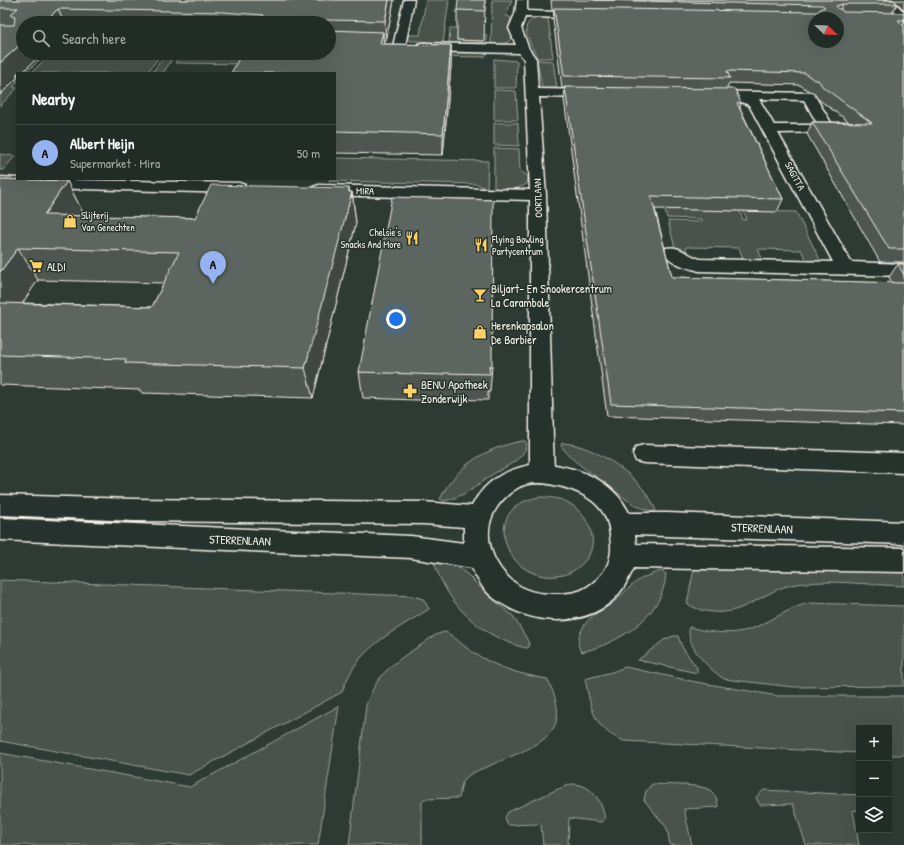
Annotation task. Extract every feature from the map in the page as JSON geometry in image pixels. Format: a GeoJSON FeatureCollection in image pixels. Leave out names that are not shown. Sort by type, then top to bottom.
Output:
{"type":"FeatureCollection","features":[{"type":"Feature","properties":{"kind":"street"},"geometry":{"type":"LineString","coordinates":[[409,0],[395,46],[523,49]]}},
{"type":"Feature","properties":{"kind":"street"},"geometry":{"type":"LineString","coordinates":[[886,0],[904,20]]}},
{"type":"Feature","properties":{"kind":"street"},"geometry":{"type":"LineString","coordinates":[[521,7],[599,16]]}},
{"type":"Feature","properties":{"kind":"street","name":"OORTLAAN"},"geometry":{"type":"LineString","coordinates":[[521,7],[515,28],[523,49],[530,59],[538,195],[542,473]]}},
{"type":"Feature","properties":{"kind":"street"},"geometry":{"type":"LineString","coordinates":[[889,20],[904,20]]}},
{"type":"Feature","properties":{"kind":"street"},"geometry":{"type":"LineString","coordinates":[[533,92],[610,94]]}},
{"type":"Feature","properties":{"kind":"street","name":"SAGITTA"},"geometry":{"type":"LineString","coordinates":[[695,95],[808,96],[828,129],[768,128]]}},
{"type":"Feature","properties":{"kind":"street","name":"SAGITTA"},"geometry":{"type":"LineString","coordinates":[[735,95],[754,102],[846,268]]}},
{"type":"Feature","properties":{"kind":"street"},"geometry":{"type":"LineString","coordinates":[[0,182],[254,188]]}},
{"type":"Feature","properties":{"kind":"street","name":"MIRA"},"geometry":{"type":"LineString","coordinates":[[303,190],[538,195]]}},
{"type":"Feature","properties":{"kind":"street"},"geometry":{"type":"LineString","coordinates":[[672,252],[683,260],[699,265],[904,270]]}},
{"type":"Feature","properties":{"kind":"street"},"geometry":{"type":"LineString","coordinates":[[644,454],[904,462]]}},
{"type":"Feature","properties":{"kind":"street"},"geometry":{"type":"LineString","coordinates":[[542,473],[562,475],[581,482],[598,492],[612,507],[621,524],[625,556],[620,572],[605,591],[582,604],[555,608],[530,604],[508,593],[490,577],[479,557],[475,536],[478,516],[487,499],[502,485],[521,476],[542,473]]}},
{"type":"Feature","properties":{"kind":"street"},"geometry":{"type":"LineString","coordinates":[[0,505],[133,510],[418,513],[478,516]]}},
{"type":"Feature","properties":{"kind":"street","name":"STERRENLAAN"},"geometry":{"type":"LineString","coordinates":[[621,524],[668,524],[904,533]]}},
{"type":"Feature","properties":{"kind":"street","name":"STERRENLAAN"},"geometry":{"type":"LineString","coordinates":[[0,529],[411,547],[479,557]]}},
{"type":"Feature","properties":{"kind":"street"},"geometry":{"type":"LineString","coordinates":[[625,556],[904,560]]}},
{"type":"Feature","properties":{"kind":"shaded area"},"geometry":{"type":"Polygon","coordinates":[[[426,0],[449,0],[443,43],[411,41],[407,38],[408,35],[420,35],[426,0]]]}},
{"type":"Feature","properties":{"kind":"shaded area"},"geometry":{"type":"Polygon","coordinates":[[[492,0],[512,0],[506,15],[511,18],[509,26],[512,38],[500,45],[491,46],[492,0]]]}},
{"type":"Feature","properties":{"kind":"shaded area"},"geometry":{"type":"Polygon","coordinates":[[[548,18],[553,58],[537,58],[527,34],[526,28],[528,24],[532,20],[548,18]]]}},
{"type":"Feature","properties":{"kind":"shaded area"},"geometry":{"type":"Polygon","coordinates":[[[450,28],[458,28],[457,40],[484,41],[484,43],[449,43],[450,28]]]}},
{"type":"Feature","properties":{"kind":"shaded area"},"geometry":{"type":"Polygon","coordinates":[[[484,35],[487,35],[487,41],[484,41],[484,35]]]}},
{"type":"Feature","properties":{"kind":"shaded area"},"geometry":{"type":"Polygon","coordinates":[[[0,43],[16,50],[16,60],[39,60],[27,72],[16,72],[16,83],[13,87],[16,89],[0,106],[0,43]]]}},
{"type":"Feature","properties":{"kind":"shaded area"},"geometry":{"type":"Polygon","coordinates":[[[386,50],[485,51],[485,57],[385,55],[386,50]]]}},
{"type":"Feature","properties":{"kind":"shaded area"},"geometry":{"type":"Polygon","coordinates":[[[494,59],[517,61],[516,88],[494,88],[494,59]]]}},
{"type":"Feature","properties":{"kind":"shaded area"},"geometry":{"type":"Polygon","coordinates":[[[44,60],[157,60],[148,72],[32,72],[44,60]]]}},
{"type":"Feature","properties":{"kind":"shaded area"},"geometry":{"type":"Polygon","coordinates":[[[161,60],[171,60],[164,72],[153,72],[161,60]]]}},
{"type":"Feature","properties":{"kind":"shaded area"},"geometry":{"type":"Polygon","coordinates":[[[177,60],[247,60],[245,64],[175,63],[177,60]]]}},
{"type":"Feature","properties":{"kind":"shaded area"},"geometry":{"type":"Polygon","coordinates":[[[537,60],[553,61],[557,88],[542,88],[537,60]]]}},
{"type":"Feature","properties":{"kind":"shaded area"},"geometry":{"type":"Polygon","coordinates":[[[494,90],[516,91],[518,120],[494,120],[494,90]]]}},
{"type":"Feature","properties":{"kind":"shaded area"},"geometry":{"type":"Polygon","coordinates":[[[494,123],[518,123],[519,146],[494,145],[494,123]]]}},
{"type":"Feature","properties":{"kind":"shaded area"},"geometry":{"type":"Polygon","coordinates":[[[494,148],[519,149],[520,171],[528,176],[527,184],[515,189],[494,189],[494,148]]]}},
{"type":"Feature","properties":{"kind":"shaded area"},"geometry":{"type":"Polygon","coordinates":[[[0,154],[15,156],[3,170],[0,170],[0,154]]]}},
{"type":"Feature","properties":{"kind":"shaded area"},"geometry":{"type":"Polygon","coordinates":[[[336,158],[488,161],[487,189],[477,184],[329,181],[336,180],[336,158]]]}},
{"type":"Feature","properties":{"kind":"shaded area"},"geometry":{"type":"Polygon","coordinates":[[[667,209],[740,211],[743,220],[747,219],[743,211],[796,212],[821,262],[808,262],[801,250],[758,249],[763,261],[744,261],[739,248],[686,247],[687,254],[676,252],[668,221],[701,222],[701,219],[667,218],[665,211],[667,209]]]}},
{"type":"Feature","properties":{"kind":"shaded area"},"geometry":{"type":"Polygon","coordinates":[[[525,441],[527,444],[522,455],[518,459],[464,493],[444,501],[440,499],[454,477],[473,460],[496,448],[525,441]]]}},
{"type":"Feature","properties":{"kind":"shaded area"},"geometry":{"type":"Polygon","coordinates":[[[562,443],[575,445],[589,450],[618,466],[642,487],[656,511],[646,510],[627,500],[576,462],[561,446],[562,443]]]}},
{"type":"Feature","properties":{"kind":"shaded area"},"geometry":{"type":"Polygon","coordinates":[[[540,497],[554,498],[567,502],[575,507],[587,521],[592,538],[592,547],[589,555],[583,563],[572,572],[563,575],[543,576],[526,570],[514,558],[506,544],[504,529],[509,515],[520,503],[540,497]]]}},
{"type":"Feature","properties":{"kind":"shaded area"},"geometry":{"type":"Polygon","coordinates":[[[434,561],[455,565],[513,616],[528,641],[528,648],[510,643],[484,630],[462,611],[445,588],[434,561]]]}},
{"type":"Feature","properties":{"kind":"shaded area"},"geometry":{"type":"Polygon","coordinates":[[[803,568],[904,570],[904,586],[836,582],[796,584],[783,587],[740,608],[716,612],[701,610],[687,603],[694,569],[803,568]]]}},
{"type":"Feature","properties":{"kind":"shaded area"},"geometry":{"type":"Polygon","coordinates":[[[661,571],[666,574],[663,589],[657,603],[637,626],[624,635],[596,648],[582,652],[580,650],[578,641],[579,636],[587,621],[610,605],[638,581],[644,577],[661,571]]]}},
{"type":"Feature","properties":{"kind":"shaded area"},"geometry":{"type":"Polygon","coordinates":[[[0,580],[413,596],[423,599],[429,609],[383,638],[367,651],[352,670],[342,692],[189,775],[0,741],[0,580]]]}},
{"type":"Feature","properties":{"kind":"shaded area"},"geometry":{"type":"Polygon","coordinates":[[[810,603],[904,606],[904,686],[793,687],[724,679],[704,662],[692,646],[689,635],[689,627],[723,633],[740,632],[763,624],[789,610],[810,603]]]}},
{"type":"Feature","properties":{"kind":"shaded area"},"geometry":{"type":"Polygon","coordinates":[[[446,632],[480,657],[498,666],[526,675],[547,679],[555,699],[557,715],[554,728],[546,738],[534,746],[472,773],[465,778],[462,783],[459,798],[424,799],[422,801],[422,845],[349,845],[366,706],[370,695],[381,677],[394,663],[433,637],[446,632]]]}},
{"type":"Feature","properties":{"kind":"shaded area"},"geometry":{"type":"Polygon","coordinates":[[[673,636],[678,636],[682,647],[697,668],[697,673],[638,660],[664,640],[673,636]]]}},
{"type":"Feature","properties":{"kind":"shaded area"},"geometry":{"type":"Polygon","coordinates":[[[625,667],[696,682],[778,696],[904,696],[904,755],[892,755],[892,725],[856,725],[856,753],[624,741],[614,736],[600,724],[595,716],[589,699],[585,679],[625,667]]]}},
{"type":"Feature","properties":{"kind":"shaded area"},"geometry":{"type":"Polygon","coordinates":[[[339,706],[318,845],[0,845],[0,753],[190,787],[339,706]]]}},
{"type":"Feature","properties":{"kind":"shaded area"},"geometry":{"type":"Polygon","coordinates":[[[572,784],[585,787],[595,795],[604,812],[605,819],[601,822],[569,818],[568,845],[543,845],[541,825],[509,825],[507,823],[505,818],[508,812],[572,784]]]}},
{"type":"Feature","properties":{"kind":"shaded area"},"geometry":{"type":"Polygon","coordinates":[[[652,784],[700,787],[708,789],[714,795],[718,807],[684,809],[692,845],[670,845],[667,828],[644,800],[646,791],[652,784]]]}},
{"type":"Feature","properties":{"kind":"shaded area"},"geometry":{"type":"Polygon","coordinates":[[[764,790],[856,795],[856,810],[853,811],[859,845],[806,845],[793,804],[760,805],[756,797],[764,790]]]}},
{"type":"Feature","properties":{"kind":"building"},"geometry":{"type":"Polygon","coordinates":[[[0,0],[389,0],[385,21],[336,20],[336,16],[262,16],[223,12],[58,9],[50,16],[16,16],[16,48],[0,63],[0,25],[14,25],[15,16],[10,15],[18,8],[0,8],[0,0]]]}},
{"type":"Feature","properties":{"kind":"building"},"geometry":{"type":"Polygon","coordinates":[[[458,0],[485,0],[485,11],[457,10],[458,0]]]}},
{"type":"Feature","properties":{"kind":"building"},"geometry":{"type":"Polygon","coordinates":[[[594,0],[894,0],[897,4],[843,4],[836,6],[843,12],[818,12],[820,9],[825,7],[822,5],[594,0]]]}},
{"type":"Feature","properties":{"kind":"building"},"geometry":{"type":"Polygon","coordinates":[[[554,8],[818,12],[808,12],[808,48],[844,48],[844,12],[904,13],[904,20],[898,20],[904,26],[904,249],[889,249],[812,122],[872,123],[823,87],[818,80],[814,80],[805,73],[727,71],[730,78],[564,76],[554,8]]]}},
{"type":"Feature","properties":{"kind":"building"},"geometry":{"type":"Polygon","coordinates":[[[336,30],[383,32],[380,44],[451,45],[443,134],[336,131],[336,72],[232,72],[238,60],[336,60],[336,30]]]}},
{"type":"Feature","properties":{"kind":"building"},"geometry":{"type":"Polygon","coordinates":[[[565,87],[735,89],[741,103],[737,103],[783,199],[651,196],[672,277],[904,283],[904,413],[611,404],[565,87]]]}},
{"type":"Feature","properties":{"kind":"building"},"geometry":{"type":"Polygon","coordinates":[[[0,179],[67,181],[44,215],[195,218],[211,185],[349,188],[349,192],[352,192],[305,368],[125,363],[126,359],[0,355],[0,303],[152,307],[179,252],[18,248],[0,272],[0,179]]]}},
{"type":"Feature","properties":{"kind":"building"},"geometry":{"type":"Polygon","coordinates":[[[392,197],[493,200],[492,366],[489,366],[490,374],[443,373],[443,375],[359,372],[392,197]]]}},
{"type":"Feature","properties":{"kind":"building"},"geometry":{"type":"Polygon","coordinates":[[[898,264],[904,264],[904,275],[898,264]]]}},
{"type":"Feature","properties":{"kind":"place","name":"Slijterij Van Genechten"},"geometry":{"type":"Point","coordinates":[70,221]}},
{"type":"Feature","properties":{"kind":"place","name":"Chelsie's Snacks And More"},"geometry":{"type":"Point","coordinates":[412,238]}},
{"type":"Feature","properties":{"kind":"place","name":"Flying Bowling Partycentrum"},"geometry":{"type":"Point","coordinates":[481,245]}},
{"type":"Feature","properties":{"kind":"place","name":"ALDI"},"geometry":{"type":"Point","coordinates":[36,266]}},
{"type":"Feature","properties":{"kind":"place","name":"Albert Heijn"},"geometry":{"type":"Point","coordinates":[213,284]}},
{"type":"Feature","properties":{"kind":"place","name":"Biljart- En Snookercentrum La Carambole"},"geometry":{"type":"Point","coordinates":[480,295]}},
{"type":"Feature","properties":{"kind":"place","name":"Herenkapsalon De Barbier"},"geometry":{"type":"Point","coordinates":[480,332]}},
{"type":"Feature","properties":{"kind":"place","name":"BENU Apotheek Zonderwijk"},"geometry":{"type":"Point","coordinates":[410,391]}}]}
